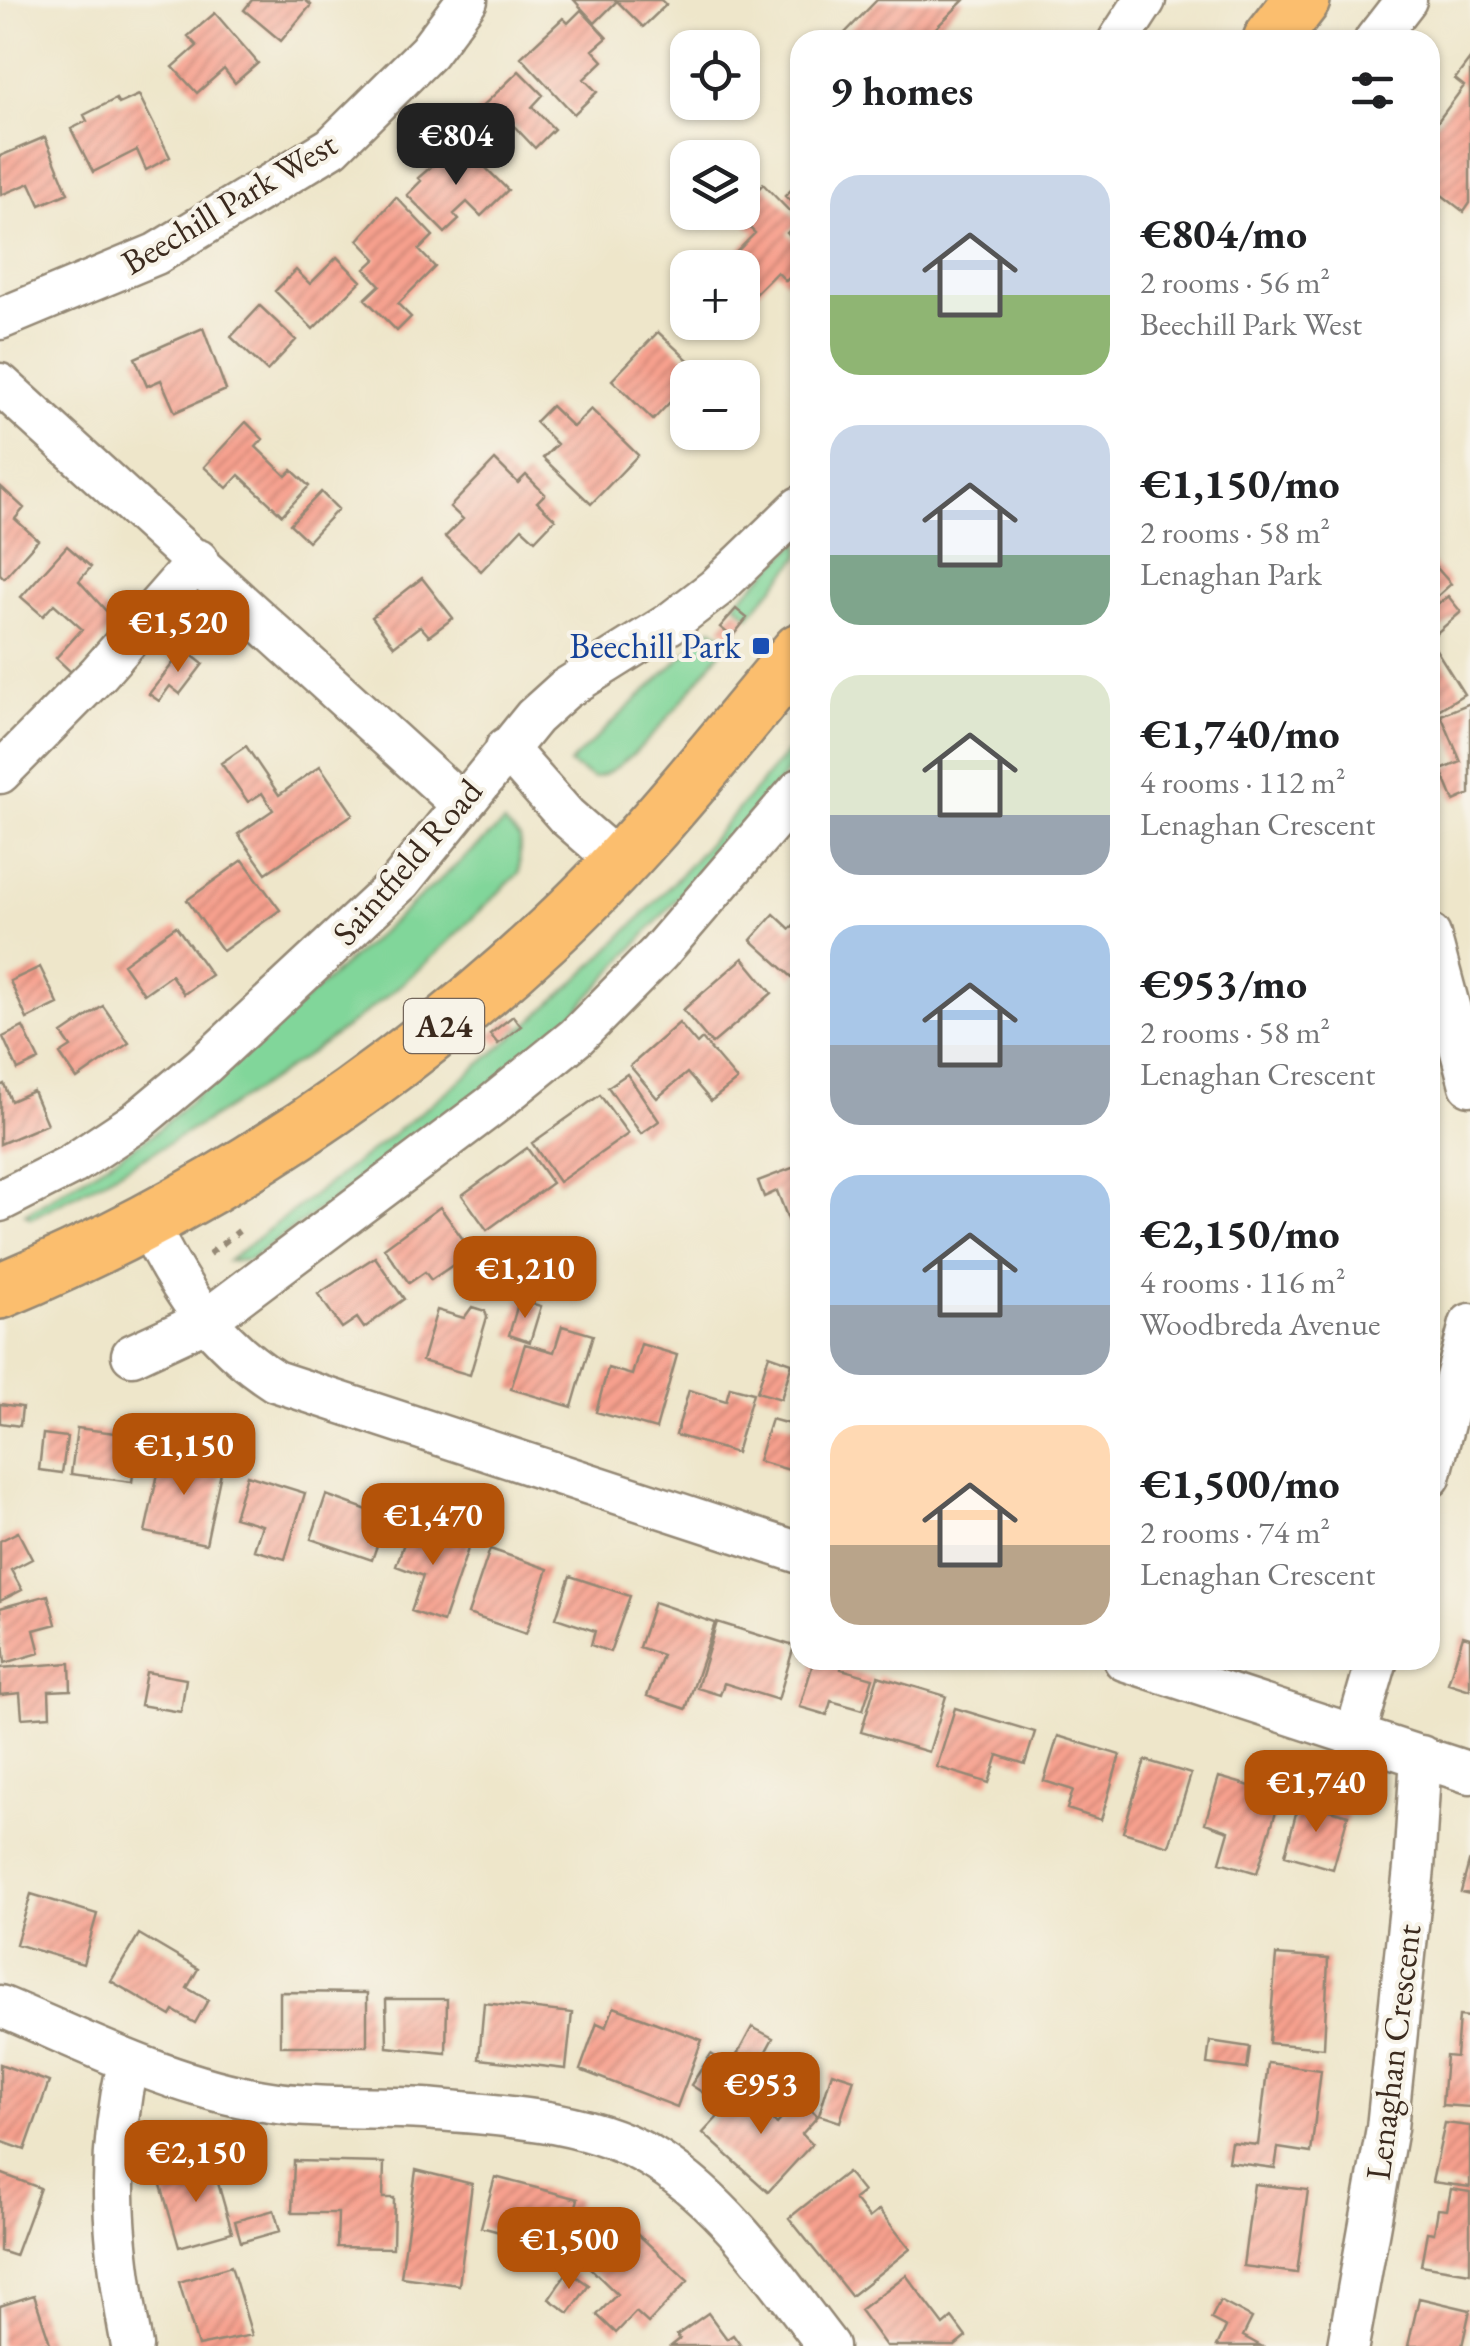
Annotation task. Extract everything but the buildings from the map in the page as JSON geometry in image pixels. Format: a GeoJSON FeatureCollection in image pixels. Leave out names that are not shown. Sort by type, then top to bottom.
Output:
{"type":"FeatureCollection","features":[{"type":"Feature","properties":{"kind":"highway"},"geometry":{"type":"LineString","coordinates":[[1279,30],[1302,0]]}},
{"type":"Feature","properties":{"kind":"highway","name":"A24"},"geometry":{"type":"LineString","coordinates":[[0,1291],[147,1223],[264,1155],[446,1025],[545,938],[620,863],[790,663]]}},
{"type":"Feature","properties":{"kind":"street","name":"Beechill Park West"},"geometry":{"type":"LineString","coordinates":[[0,319],[156,254],[332,148],[428,52],[467,0]]}},
{"type":"Feature","properties":{"kind":"street"},"geometry":{"type":"LineString","coordinates":[[1126,30],[1145,0]]}},
{"type":"Feature","properties":{"kind":"street"},"geometry":{"type":"LineString","coordinates":[[1383,30],[1406,0]]}},
{"type":"Feature","properties":{"kind":"street"},"geometry":{"type":"LineString","coordinates":[[0,384],[198,560],[460,804]]}},
{"type":"Feature","properties":{"kind":"street","name":"Saintfield Road"},"geometry":{"type":"LineString","coordinates":[[0,1201],[73,1164],[136,1122],[203,1066],[389,892],[506,748],[565,688],[670,624],[716,588],[790,517]]}},
{"type":"Feature","properties":{"kind":"street"},"geometry":{"type":"LineString","coordinates":[[0,773],[99,673],[198,560]]}},
{"type":"Feature","properties":{"kind":"street"},"geometry":{"type":"LineString","coordinates":[[506,748],[566,816],[620,863]]}},
{"type":"Feature","properties":{"kind":"street"},"geometry":{"type":"LineString","coordinates":[[132,1355],[205,1321],[491,1106],[576,1037],[660,953],[790,801]]}},
{"type":"Feature","properties":{"kind":"street"},"geometry":{"type":"LineString","coordinates":[[1440,1007],[1470,1084]]}},
{"type":"Feature","properties":{"kind":"street"},"geometry":{"type":"LineString","coordinates":[[147,1223],[205,1321],[245,1362],[310,1395],[790,1550]]}},
{"type":"Feature","properties":{"kind":"street"},"geometry":{"type":"LineString","coordinates":[[1440,1439],[1470,1324]]}},
{"type":"Feature","properties":{"kind":"street"},"geometry":{"type":"LineString","coordinates":[[1154,1670],[1470,1772]]}},
{"type":"Feature","properties":{"kind":"street"},"geometry":{"type":"LineString","coordinates":[[1354,1736],[1374,1670]]}},
{"type":"Feature","properties":{"kind":"street","name":"Lenaghan Crescent"},"geometry":{"type":"LineString","coordinates":[[1348,2346],[1387,2128],[1414,1868],[1420,1756]]}},
{"type":"Feature","properties":{"kind":"street"},"geometry":{"type":"LineString","coordinates":[[0,2006],[128,2062],[212,2090],[267,2102],[489,2114],[615,2140],[658,2161],[704,2198],[747,2242],[828,2346]]}},
{"type":"Feature","properties":{"kind":"street"},"geometry":{"type":"LineString","coordinates":[[128,2062],[110,2178],[117,2265],[132,2346]]}},
{"type":"Feature","properties":{"kind":"green space"},"geometry":{"type":"Polygon","coordinates":[[[790,550],[790,568],[749,616],[735,603],[790,550]]]}},
{"type":"Feature","properties":{"kind":"green space"},"geometry":{"type":"Polygon","coordinates":[[[712,628],[730,640],[648,740],[611,771],[593,778],[569,764],[712,628]]]}},
{"type":"Feature","properties":{"kind":"green space"},"geometry":{"type":"Polygon","coordinates":[[[790,749],[790,769],[763,803],[571,1017],[483,1093],[249,1260],[228,1261],[443,1095],[526,1025],[598,960],[716,835],[790,749]]]}},
{"type":"Feature","properties":{"kind":"green space"},"geometry":{"type":"Polygon","coordinates":[[[504,823],[520,839],[519,873],[397,987],[296,1063],[211,1119],[31,1218],[25,1214],[152,1135],[504,823]]]}},
{"type":"Feature","properties":{"kind":"place","name":"Beechill Park"},"geometry":{"type":"Point","coordinates":[761,646]}}]}
